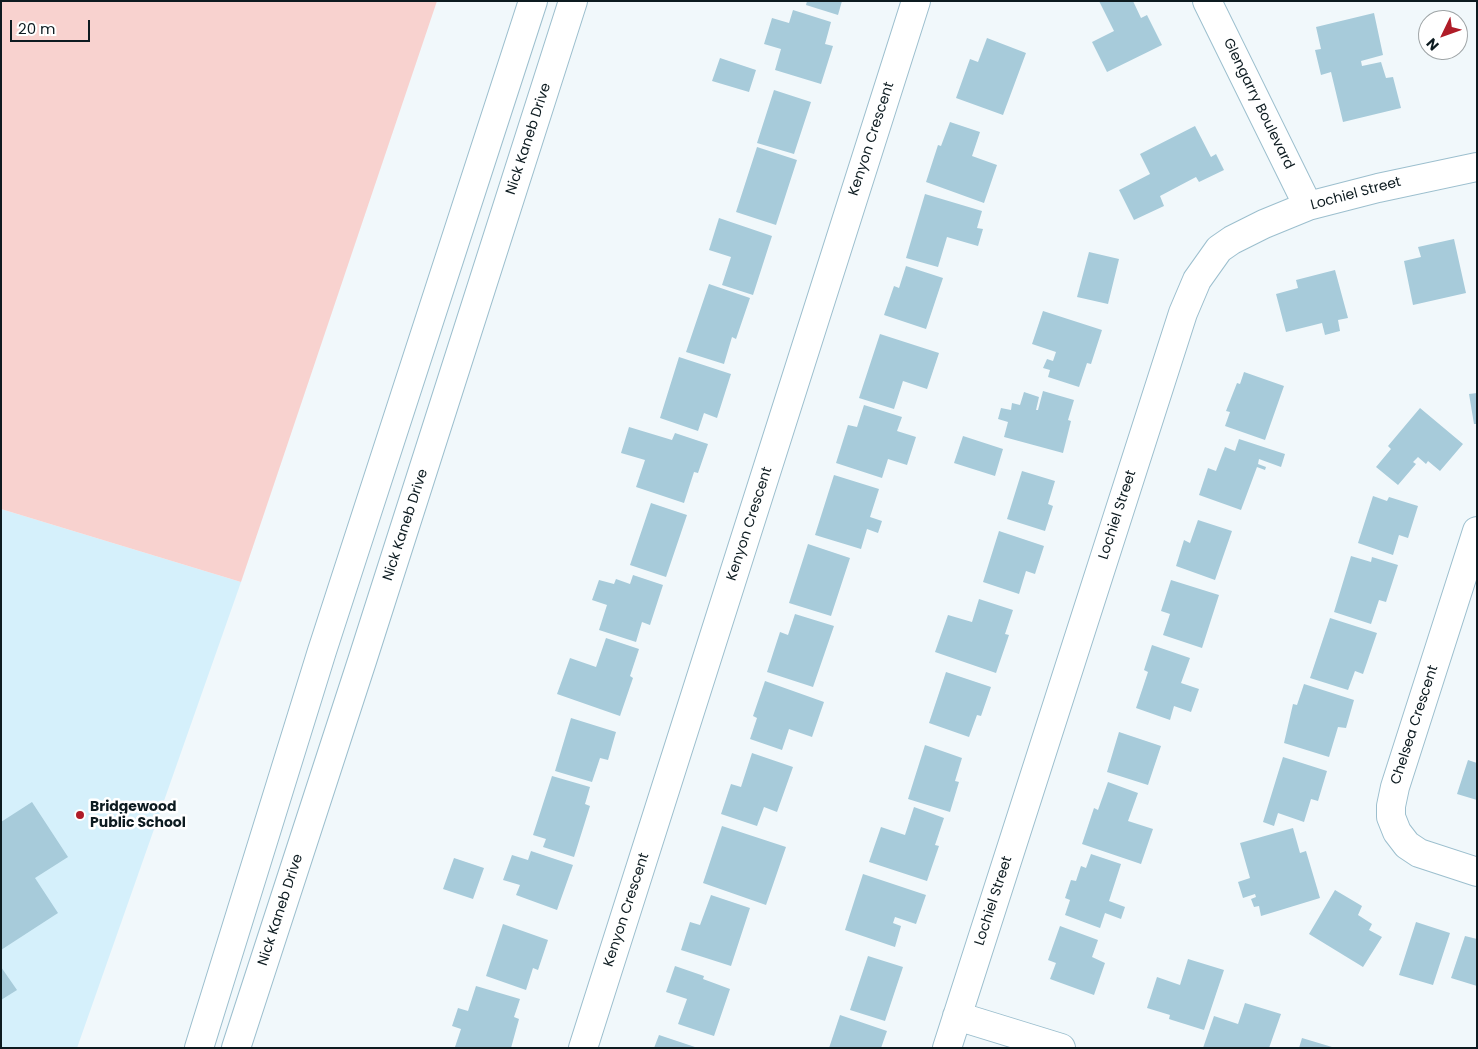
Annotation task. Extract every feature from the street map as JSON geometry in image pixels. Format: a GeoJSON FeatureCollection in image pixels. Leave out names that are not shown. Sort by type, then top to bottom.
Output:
{"type":"FeatureCollection","features":[{"type":"Feature","properties":{"kind":"street"},"geometry":{"type":"LineString","coordinates":[[199,1048],[322,651],[533,1]]}},
{"type":"Feature","properties":{"kind":"street","name":"Nick Kaneb Drive"},"geometry":{"type":"LineString","coordinates":[[236,1048],[359,671],[573,1]]}},
{"type":"Feature","properties":{"kind":"street","name":"Kenyon Crescent"},"geometry":{"type":"LineString","coordinates":[[584,1048],[916,1]]}},
{"type":"Feature","properties":{"kind":"street","name":"Glengarry Boulevard"},"geometry":{"type":"LineString","coordinates":[[1207,1],[1308,206]]}},
{"type":"Feature","properties":{"kind":"street","name":"Lochiel Street"},"geometry":{"type":"LineString","coordinates":[[947,1048],[1180,322],[1197,280],[1219,249],[1232,240],[1308,206],[1378,188],[1477,167]]}},
{"type":"Feature","properties":{"kind":"street","name":"Chelsea Crescent"},"geometry":{"type":"LineString","coordinates":[[1477,532],[1395,787],[1391,806],[1391,817],[1397,832],[1419,854],[1477,872]]}},
{"type":"Feature","properties":{"kind":"street"},"geometry":{"type":"LineString","coordinates":[[957,1016],[1061,1048]]}},
{"type":"Feature","properties":{"kind":"shaded area"},"geometry":{"type":"Polygon","coordinates":[[[1,1],[437,1],[241,582],[1,509],[1,1]]]}},
{"type":"Feature","properties":{"kind":"shaded area","name":"Bridgewood Public School"},"geometry":{"type":"Polygon","coordinates":[[[1,509],[241,582],[77,1048],[1,1048],[1,509]]]}},
{"type":"Feature","properties":{"kind":"building"},"geometry":{"type":"Polygon","coordinates":[[[807,1],[842,1],[838,15],[806,5],[807,1]]]}},
{"type":"Feature","properties":{"kind":"building"},"geometry":{"type":"Polygon","coordinates":[[[1099,1],[1133,1],[1141,18],[1147,15],[1162,45],[1107,72],[1092,42],[1114,31],[1099,1]]]}},
{"type":"Feature","properties":{"kind":"building"},"geometry":{"type":"Polygon","coordinates":[[[793,10],[831,22],[825,44],[833,46],[821,84],[775,70],[781,49],[764,44],[772,18],[789,23],[793,10]]]}},
{"type":"Feature","properties":{"kind":"building"},"geometry":{"type":"Polygon","coordinates":[[[1374,13],[1383,55],[1361,61],[1362,66],[1381,62],[1386,78],[1393,77],[1401,108],[1343,122],[1331,72],[1321,75],[1315,50],[1321,49],[1316,27],[1374,13]]]}},
{"type":"Feature","properties":{"kind":"building"},"geometry":{"type":"Polygon","coordinates":[[[987,38],[1026,53],[1003,115],[956,98],[970,59],[978,62],[987,38]]]}},
{"type":"Feature","properties":{"kind":"building"},"geometry":{"type":"Polygon","coordinates":[[[720,58],[756,70],[749,92],[712,81],[720,58]]]}},
{"type":"Feature","properties":{"kind":"building"},"geometry":{"type":"Polygon","coordinates":[[[774,90],[811,102],[794,154],[757,143],[774,90]]]}},
{"type":"Feature","properties":{"kind":"building"},"geometry":{"type":"Polygon","coordinates":[[[950,122],[980,132],[972,156],[997,165],[984,203],[926,182],[938,145],[941,146],[950,122]]]}},
{"type":"Feature","properties":{"kind":"building"},"geometry":{"type":"Polygon","coordinates":[[[1195,126],[1211,157],[1216,154],[1224,170],[1199,182],[1196,177],[1160,196],[1164,206],[1134,220],[1119,190],[1150,174],[1140,154],[1195,126]]]}},
{"type":"Feature","properties":{"kind":"building"},"geometry":{"type":"Polygon","coordinates":[[[757,147],[797,160],[776,225],[736,212],[757,147]]]}},
{"type":"Feature","properties":{"kind":"building"},"geometry":{"type":"Polygon","coordinates":[[[925,194],[982,211],[977,228],[983,229],[978,246],[947,237],[938,267],[906,258],[925,194]]]}},
{"type":"Feature","properties":{"kind":"building"},"geometry":{"type":"Polygon","coordinates":[[[719,218],[772,236],[753,295],[722,285],[731,257],[709,250],[719,218]]]}},
{"type":"Feature","properties":{"kind":"building"},"geometry":{"type":"Polygon","coordinates":[[[1454,239],[1466,293],[1413,305],[1404,261],[1421,257],[1418,247],[1454,239]]]}},
{"type":"Feature","properties":{"kind":"building"},"geometry":{"type":"Polygon","coordinates":[[[1089,252],[1119,259],[1108,304],[1077,297],[1089,252]]]}},
{"type":"Feature","properties":{"kind":"building"},"geometry":{"type":"Polygon","coordinates":[[[906,266],[943,278],[926,329],[884,315],[894,286],[899,288],[906,266]]]}},
{"type":"Feature","properties":{"kind":"building"},"geometry":{"type":"Polygon","coordinates":[[[1335,270],[1348,318],[1338,320],[1340,331],[1325,335],[1322,323],[1286,332],[1276,294],[1298,288],[1296,280],[1335,270]]]}},
{"type":"Feature","properties":{"kind":"building"},"geometry":{"type":"Polygon","coordinates":[[[709,284],[750,298],[736,339],[732,337],[724,364],[686,352],[709,284]]]}},
{"type":"Feature","properties":{"kind":"building"},"geometry":{"type":"Polygon","coordinates":[[[1043,311],[1102,330],[1091,364],[1087,363],[1079,387],[1048,377],[1050,370],[1043,368],[1047,359],[1053,361],[1056,352],[1032,344],[1043,311]]]}},
{"type":"Feature","properties":{"kind":"building"},"geometry":{"type":"Polygon","coordinates":[[[880,334],[939,353],[927,389],[903,381],[894,409],[859,398],[880,334]]]}},
{"type":"Feature","properties":{"kind":"building"},"geometry":{"type":"Polygon","coordinates":[[[679,357],[731,374],[717,418],[704,413],[698,431],[660,418],[679,357]]]}},
{"type":"Feature","properties":{"kind":"building"},"geometry":{"type":"Polygon","coordinates":[[[1244,372],[1284,386],[1265,440],[1225,426],[1230,412],[1226,411],[1237,383],[1240,384],[1244,372]]]}},
{"type":"Feature","properties":{"kind":"building"},"geometry":{"type":"Polygon","coordinates":[[[1043,391],[1074,400],[1068,420],[1071,421],[1063,453],[1004,437],[1008,422],[998,419],[1001,408],[1011,410],[1012,403],[1020,405],[1024,392],[1039,397],[1036,410],[1038,410],[1043,391]]]}},
{"type":"Feature","properties":{"kind":"building"},"geometry":{"type":"Polygon","coordinates":[[[1477,393],[1477,424],[1474,424],[1469,394],[1477,393]]]}},
{"type":"Feature","properties":{"kind":"building"},"geometry":{"type":"Polygon","coordinates":[[[864,405],[902,417],[897,431],[916,437],[907,465],[888,459],[882,478],[836,463],[848,425],[857,427],[864,405]]]}},
{"type":"Feature","properties":{"kind":"building"},"geometry":{"type":"Polygon","coordinates":[[[1420,408],[1463,444],[1440,471],[1428,461],[1426,464],[1418,457],[1413,462],[1416,464],[1398,485],[1376,467],[1391,449],[1388,446],[1420,408]]]}},
{"type":"Feature","properties":{"kind":"building"},"geometry":{"type":"Polygon","coordinates":[[[629,427],[672,440],[675,433],[708,444],[698,473],[694,472],[684,503],[636,487],[645,460],[621,453],[629,427]]]}},
{"type":"Feature","properties":{"kind":"building"},"geometry":{"type":"Polygon","coordinates":[[[963,436],[1003,449],[995,476],[954,463],[963,436]]]}},
{"type":"Feature","properties":{"kind":"building"},"geometry":{"type":"Polygon","coordinates":[[[1239,439],[1285,454],[1281,467],[1259,459],[1258,464],[1266,467],[1265,470],[1257,467],[1241,510],[1199,495],[1208,468],[1216,471],[1225,447],[1235,451],[1239,439]]]}},
{"type":"Feature","properties":{"kind":"building"},"geometry":{"type":"Polygon","coordinates":[[[1022,471],[1055,481],[1048,504],[1053,506],[1045,531],[1007,519],[1022,471]]]}},
{"type":"Feature","properties":{"kind":"building"},"geometry":{"type":"Polygon","coordinates":[[[834,475],[879,489],[870,517],[882,521],[878,533],[867,529],[861,549],[815,535],[834,475]]]}},
{"type":"Feature","properties":{"kind":"building"},"geometry":{"type":"Polygon","coordinates":[[[1373,496],[1387,501],[1389,497],[1418,506],[1408,538],[1399,535],[1393,555],[1358,543],[1373,496]]]}},
{"type":"Feature","properties":{"kind":"building"},"geometry":{"type":"Polygon","coordinates":[[[651,503],[687,515],[666,577],[630,565],[651,503]]]}},
{"type":"Feature","properties":{"kind":"building"},"geometry":{"type":"Polygon","coordinates":[[[1198,520],[1232,531],[1215,580],[1176,566],[1184,540],[1190,543],[1198,520]]]}},
{"type":"Feature","properties":{"kind":"building"},"geometry":{"type":"Polygon","coordinates":[[[999,531],[1044,546],[1035,574],[1026,571],[1019,594],[983,582],[999,531]]]}},
{"type":"Feature","properties":{"kind":"building"},"geometry":{"type":"Polygon","coordinates":[[[808,544],[850,558],[831,616],[789,603],[808,544]]]}},
{"type":"Feature","properties":{"kind":"building"},"geometry":{"type":"Polygon","coordinates":[[[1351,556],[1371,562],[1372,557],[1398,565],[1386,602],[1379,600],[1371,624],[1334,612],[1351,556]]]}},
{"type":"Feature","properties":{"kind":"building"},"geometry":{"type":"Polygon","coordinates":[[[633,575],[663,585],[650,625],[642,622],[636,642],[599,630],[607,605],[592,600],[599,580],[614,584],[616,579],[630,584],[633,575]]]}},
{"type":"Feature","properties":{"kind":"building"},"geometry":{"type":"Polygon","coordinates":[[[1171,580],[1219,595],[1202,648],[1163,635],[1170,614],[1161,611],[1171,580]]]}},
{"type":"Feature","properties":{"kind":"building"},"geometry":{"type":"Polygon","coordinates":[[[979,599],[1013,610],[1005,634],[1009,635],[996,673],[935,652],[948,615],[972,622],[979,599]]]}},
{"type":"Feature","properties":{"kind":"building"},"geometry":{"type":"Polygon","coordinates":[[[795,614],[834,626],[813,687],[767,672],[780,632],[788,635],[795,614]]]}},
{"type":"Feature","properties":{"kind":"building"},"geometry":{"type":"Polygon","coordinates":[[[1330,618],[1377,633],[1363,674],[1355,671],[1348,690],[1310,678],[1330,618]]]}},
{"type":"Feature","properties":{"kind":"building"},"geometry":{"type":"Polygon","coordinates":[[[606,638],[639,649],[630,676],[633,678],[620,716],[557,694],[570,658],[596,667],[606,638]]]}},
{"type":"Feature","properties":{"kind":"building"},"geometry":{"type":"Polygon","coordinates":[[[1152,645],[1190,658],[1181,683],[1199,689],[1191,712],[1174,706],[1170,720],[1136,708],[1148,672],[1144,670],[1152,645]]]}},
{"type":"Feature","properties":{"kind":"building"},"geometry":{"type":"Polygon","coordinates":[[[946,672],[991,687],[981,716],[977,715],[969,737],[929,723],[946,672]]]}},
{"type":"Feature","properties":{"kind":"building"},"geometry":{"type":"Polygon","coordinates":[[[765,681],[824,702],[812,737],[789,729],[782,750],[750,739],[757,718],[753,716],[765,681]]]}},
{"type":"Feature","properties":{"kind":"building"},"geometry":{"type":"Polygon","coordinates":[[[1304,684],[1354,700],[1346,728],[1338,727],[1329,757],[1284,743],[1293,704],[1297,705],[1304,684]]]}},
{"type":"Feature","properties":{"kind":"building"},"geometry":{"type":"Polygon","coordinates":[[[571,718],[616,732],[608,760],[600,758],[592,782],[555,771],[571,718]]]}},
{"type":"Feature","properties":{"kind":"building"},"geometry":{"type":"Polygon","coordinates":[[[1119,732],[1161,746],[1148,785],[1107,772],[1119,732]]]}},
{"type":"Feature","properties":{"kind":"building"},"geometry":{"type":"Polygon","coordinates":[[[925,745],[962,758],[955,781],[959,782],[950,812],[908,799],[925,745]]]}},
{"type":"Feature","properties":{"kind":"building"},"geometry":{"type":"Polygon","coordinates":[[[752,753],[793,767],[777,812],[764,807],[757,826],[721,814],[731,784],[741,787],[752,753]]]}},
{"type":"Feature","properties":{"kind":"building"},"geometry":{"type":"Polygon","coordinates":[[[1283,757],[1327,771],[1318,801],[1311,799],[1304,822],[1278,813],[1274,826],[1263,822],[1283,757]]]}},
{"type":"Feature","properties":{"kind":"building"},"geometry":{"type":"Polygon","coordinates":[[[1468,760],[1477,763],[1477,800],[1457,794],[1468,760]]]}},
{"type":"Feature","properties":{"kind":"building"},"geometry":{"type":"Polygon","coordinates":[[[552,776],[590,787],[585,804],[590,806],[574,857],[543,847],[546,839],[533,835],[552,776]]]}},
{"type":"Feature","properties":{"kind":"building"},"geometry":{"type":"Polygon","coordinates":[[[1108,782],[1138,793],[1128,821],[1153,829],[1141,864],[1082,844],[1094,808],[1098,810],[1108,782]]]}},
{"type":"Feature","properties":{"kind":"building"},"geometry":{"type":"Polygon","coordinates":[[[32,802],[68,857],[35,878],[58,913],[1,950],[1,822],[32,802]]]}},
{"type":"Feature","properties":{"kind":"building"},"geometry":{"type":"Polygon","coordinates":[[[914,807],[944,818],[935,845],[939,846],[927,881],[869,862],[881,827],[905,835],[914,807]]]}},
{"type":"Feature","properties":{"kind":"building"},"geometry":{"type":"Polygon","coordinates":[[[722,826],[786,847],[766,905],[703,883],[722,826]]]}},
{"type":"Feature","properties":{"kind":"building"},"geometry":{"type":"Polygon","coordinates":[[[1293,828],[1300,853],[1306,851],[1320,898],[1261,916],[1259,906],[1254,907],[1251,899],[1256,897],[1255,894],[1243,898],[1238,882],[1250,878],[1240,843],[1293,828]]]}},
{"type":"Feature","properties":{"kind":"building"},"geometry":{"type":"Polygon","coordinates":[[[531,851],[573,865],[557,910],[516,895],[520,885],[503,880],[512,855],[528,860],[531,851]]]}},
{"type":"Feature","properties":{"kind":"building"},"geometry":{"type":"Polygon","coordinates":[[[1091,854],[1121,864],[1109,901],[1125,907],[1121,919],[1105,913],[1100,928],[1065,915],[1070,900],[1065,898],[1071,880],[1076,881],[1081,866],[1086,868],[1091,854]]]}},
{"type":"Feature","properties":{"kind":"building"},"geometry":{"type":"Polygon","coordinates":[[[454,858],[484,868],[473,899],[443,889],[454,858]]]}},
{"type":"Feature","properties":{"kind":"building"},"geometry":{"type":"Polygon","coordinates":[[[863,874],[926,895],[916,924],[895,917],[893,923],[901,926],[895,947],[845,930],[863,874]]]}},
{"type":"Feature","properties":{"kind":"building"},"geometry":{"type":"Polygon","coordinates":[[[1335,890],[1362,906],[1358,915],[1372,924],[1369,930],[1382,937],[1363,967],[1309,934],[1335,890]]]}},
{"type":"Feature","properties":{"kind":"building"},"geometry":{"type":"Polygon","coordinates":[[[711,895],[750,908],[731,966],[681,950],[690,922],[700,925],[711,895]]]}},
{"type":"Feature","properties":{"kind":"building"},"geometry":{"type":"Polygon","coordinates":[[[1416,922],[1450,933],[1433,985],[1399,975],[1416,922]]]}},
{"type":"Feature","properties":{"kind":"building"},"geometry":{"type":"Polygon","coordinates":[[[503,924],[548,940],[538,970],[533,968],[526,990],[486,976],[503,924]]]}},
{"type":"Feature","properties":{"kind":"building"},"geometry":{"type":"Polygon","coordinates":[[[1060,926],[1098,940],[1092,957],[1105,963],[1094,995],[1050,979],[1056,963],[1048,960],[1060,926]]]}},
{"type":"Feature","properties":{"kind":"building"},"geometry":{"type":"Polygon","coordinates":[[[1465,936],[1477,939],[1477,986],[1451,978],[1465,936]]]}},
{"type":"Feature","properties":{"kind":"building"},"geometry":{"type":"Polygon","coordinates":[[[868,956],[903,967],[885,1021],[850,1010],[868,956]]]}},
{"type":"Feature","properties":{"kind":"building"},"geometry":{"type":"Polygon","coordinates":[[[1188,959],[1224,970],[1204,1030],[1169,1019],[1170,1015],[1147,1008],[1157,977],[1180,985],[1188,959]]]}},
{"type":"Feature","properties":{"kind":"building"},"geometry":{"type":"Polygon","coordinates":[[[675,966],[704,976],[703,979],[730,989],[714,1036],[678,1024],[687,999],[666,992],[675,966]]]}},
{"type":"Feature","properties":{"kind":"building"},"geometry":{"type":"Polygon","coordinates":[[[1,967],[17,990],[1,1000],[1,967]]]}},
{"type":"Feature","properties":{"kind":"building"},"geometry":{"type":"Polygon","coordinates":[[[476,986],[520,999],[514,1017],[519,1019],[511,1048],[455,1047],[461,1029],[452,1026],[458,1008],[468,1011],[476,986]]]}},
{"type":"Feature","properties":{"kind":"building"},"geometry":{"type":"Polygon","coordinates":[[[1245,1003],[1281,1014],[1269,1048],[1203,1048],[1214,1016],[1238,1024],[1245,1003]]]}},
{"type":"Feature","properties":{"kind":"building"},"geometry":{"type":"Polygon","coordinates":[[[840,1015],[887,1031],[881,1048],[829,1048],[840,1015]]]}},
{"type":"Feature","properties":{"kind":"building"},"geometry":{"type":"Polygon","coordinates":[[[659,1035],[695,1047],[695,1048],[654,1048],[659,1035]]]}},
{"type":"Feature","properties":{"kind":"building"},"geometry":{"type":"Polygon","coordinates":[[[1302,1038],[1332,1047],[1332,1048],[1299,1048],[1302,1038]]]}},
{"type":"Feature","properties":{"kind":"place","name":"Bridgewood Public School"},"geometry":{"type":"Point","coordinates":[80,815]}}]}
